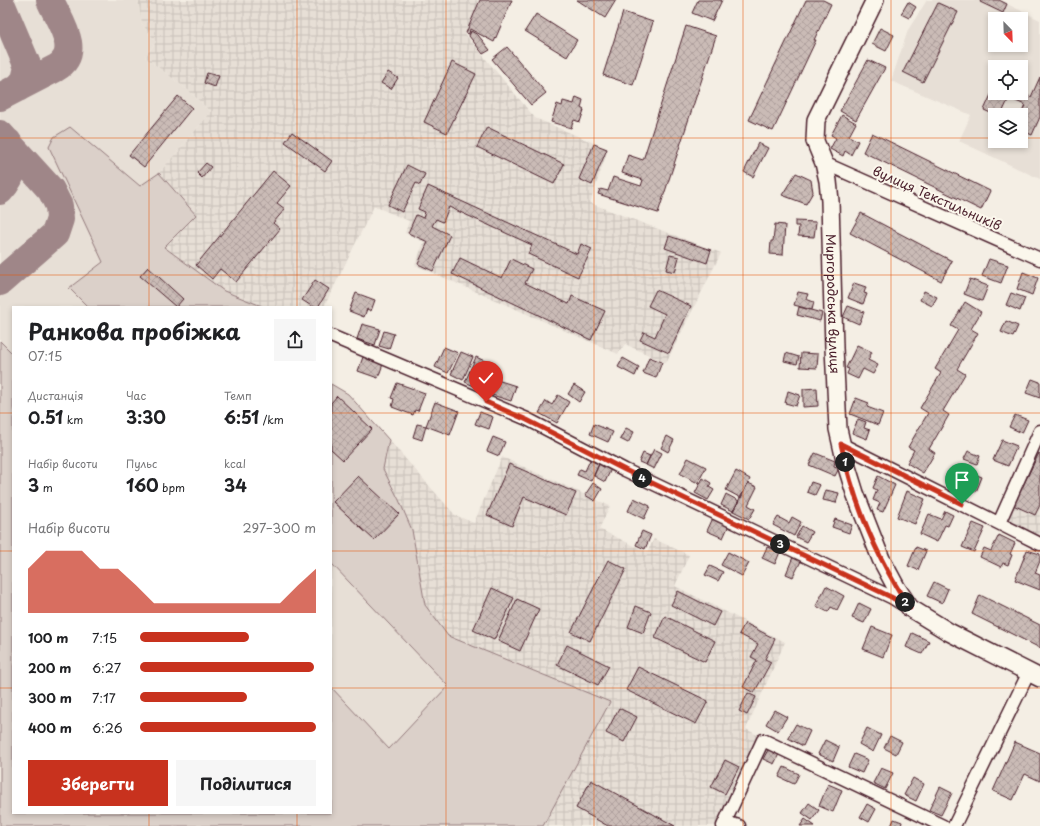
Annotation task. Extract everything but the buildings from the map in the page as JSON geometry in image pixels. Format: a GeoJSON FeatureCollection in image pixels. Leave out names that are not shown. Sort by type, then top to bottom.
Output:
{"type":"FeatureCollection","features":[{"type":"Feature","properties":{"kind":"main road","name":"Миргородська вулиця"},"geometry":{"type":"LineString","coordinates":[[875,0],[816,120],[815,141],[824,163],[830,201],[834,348],[838,429],[841,444],[866,526],[880,559],[896,588],[910,608]]}},
{"type":"Feature","properties":{"kind":"main road"},"geometry":{"type":"LineString","coordinates":[[910,608],[949,632],[1034,675]]}},
{"type":"Feature","properties":{"kind":"street","name":"вулиця Текстильників"},"geometry":{"type":"LineString","coordinates":[[824,163],[1040,258]]}},
{"type":"Feature","properties":{"kind":"street"},"geometry":{"type":"LineString","coordinates":[[332,336],[527,420],[625,470],[891,597],[910,608]]}},
{"type":"Feature","properties":{"kind":"street"},"geometry":{"type":"LineString","coordinates":[[999,523],[1040,431]]}},
{"type":"Feature","properties":{"kind":"street"},"geometry":{"type":"LineString","coordinates":[[841,444],[1040,544]]}},
{"type":"Feature","properties":{"kind":"street"},"geometry":{"type":"LineString","coordinates":[[954,826],[1034,675]]}},
{"type":"Feature","properties":{"kind":"street"},"geometry":{"type":"LineString","coordinates":[[739,826],[724,824],[763,740],[943,826]]}},
{"type":"Feature","properties":{"kind":"shaded area"},"geometry":{"type":"Polygon","coordinates":[[[0,0],[138,0],[142,24],[156,42],[145,57],[188,90],[211,112],[159,173],[224,291],[262,306],[12,306],[12,814],[332,814],[332,385],[348,394],[389,440],[383,469],[448,636],[610,702],[543,826],[0,826],[0,0]]]}},
{"type":"Feature","properties":{"kind":"shaded area"},"geometry":{"type":"Polygon","coordinates":[[[138,0],[480,0],[465,34],[535,118],[608,149],[590,203],[721,253],[666,363],[625,344],[618,354],[415,265],[424,242],[405,233],[409,221],[374,206],[324,306],[262,306],[224,291],[163,247],[196,215],[159,173],[211,112],[188,90],[145,57],[156,42],[142,24],[138,0]]]}},
{"type":"Feature","properties":{"kind":"shaded area"},"geometry":{"type":"Polygon","coordinates":[[[927,0],[999,0],[1024,12],[988,12],[988,52],[1028,52],[1028,14],[1040,20],[1040,179],[959,141],[971,115],[891,81],[908,30],[927,0]]]}},
{"type":"Feature","properties":{"kind":"shaded area"},"geometry":{"type":"Polygon","coordinates":[[[70,127],[140,186],[159,173],[196,215],[164,247],[224,291],[262,306],[87,306],[69,288],[103,262],[49,147],[54,137],[70,127]]]}},
{"type":"Feature","properties":{"kind":"shaded area"},"geometry":{"type":"Polygon","coordinates":[[[0,341],[12,353],[12,814],[332,814],[332,688],[389,749],[448,686],[332,564],[332,385],[348,394],[389,440],[383,469],[412,530],[425,605],[448,636],[610,702],[543,826],[0,826],[0,341]]]}},
{"type":"Feature","properties":{"kind":"shaded area"},"geometry":{"type":"Polygon","coordinates":[[[1040,433],[1040,545],[999,525],[1040,433]]]}},
{"type":"Feature","properties":{"kind":"shaded area"},"geometry":{"type":"Polygon","coordinates":[[[389,440],[455,515],[474,523],[502,457],[610,506],[599,529],[647,552],[654,539],[689,555],[675,586],[785,642],[746,729],[761,737],[718,826],[543,826],[610,702],[448,636],[425,605],[412,530],[383,469],[389,440]]]}},
{"type":"Feature","properties":{"kind":"taxiway"},"geometry":{"type":"LineString","coordinates":[[0,97],[56,68],[64,61],[68,54],[66,36],[50,0]]}},
{"type":"Feature","properties":{"kind":"taxiway"},"geometry":{"type":"LineString","coordinates":[[0,3],[28,67],[25,80],[18,88]]}},
{"type":"Feature","properties":{"kind":"taxiway"},"geometry":{"type":"LineString","coordinates":[[0,134],[51,190],[59,206],[60,219],[55,234],[0,282]]}},
{"type":"Feature","properties":{"kind":"taxiway"},"geometry":{"type":"LineString","coordinates":[[0,191],[9,179],[13,168],[11,149],[8,142]]}},
{"type":"Feature","properties":{"kind":"route"},"geometry":{"type":"LineString","coordinates":[[486,402],[527,420],[625,470],[891,597],[910,608],[896,588],[880,559],[866,526],[841,444],[962,504]]}}]}
